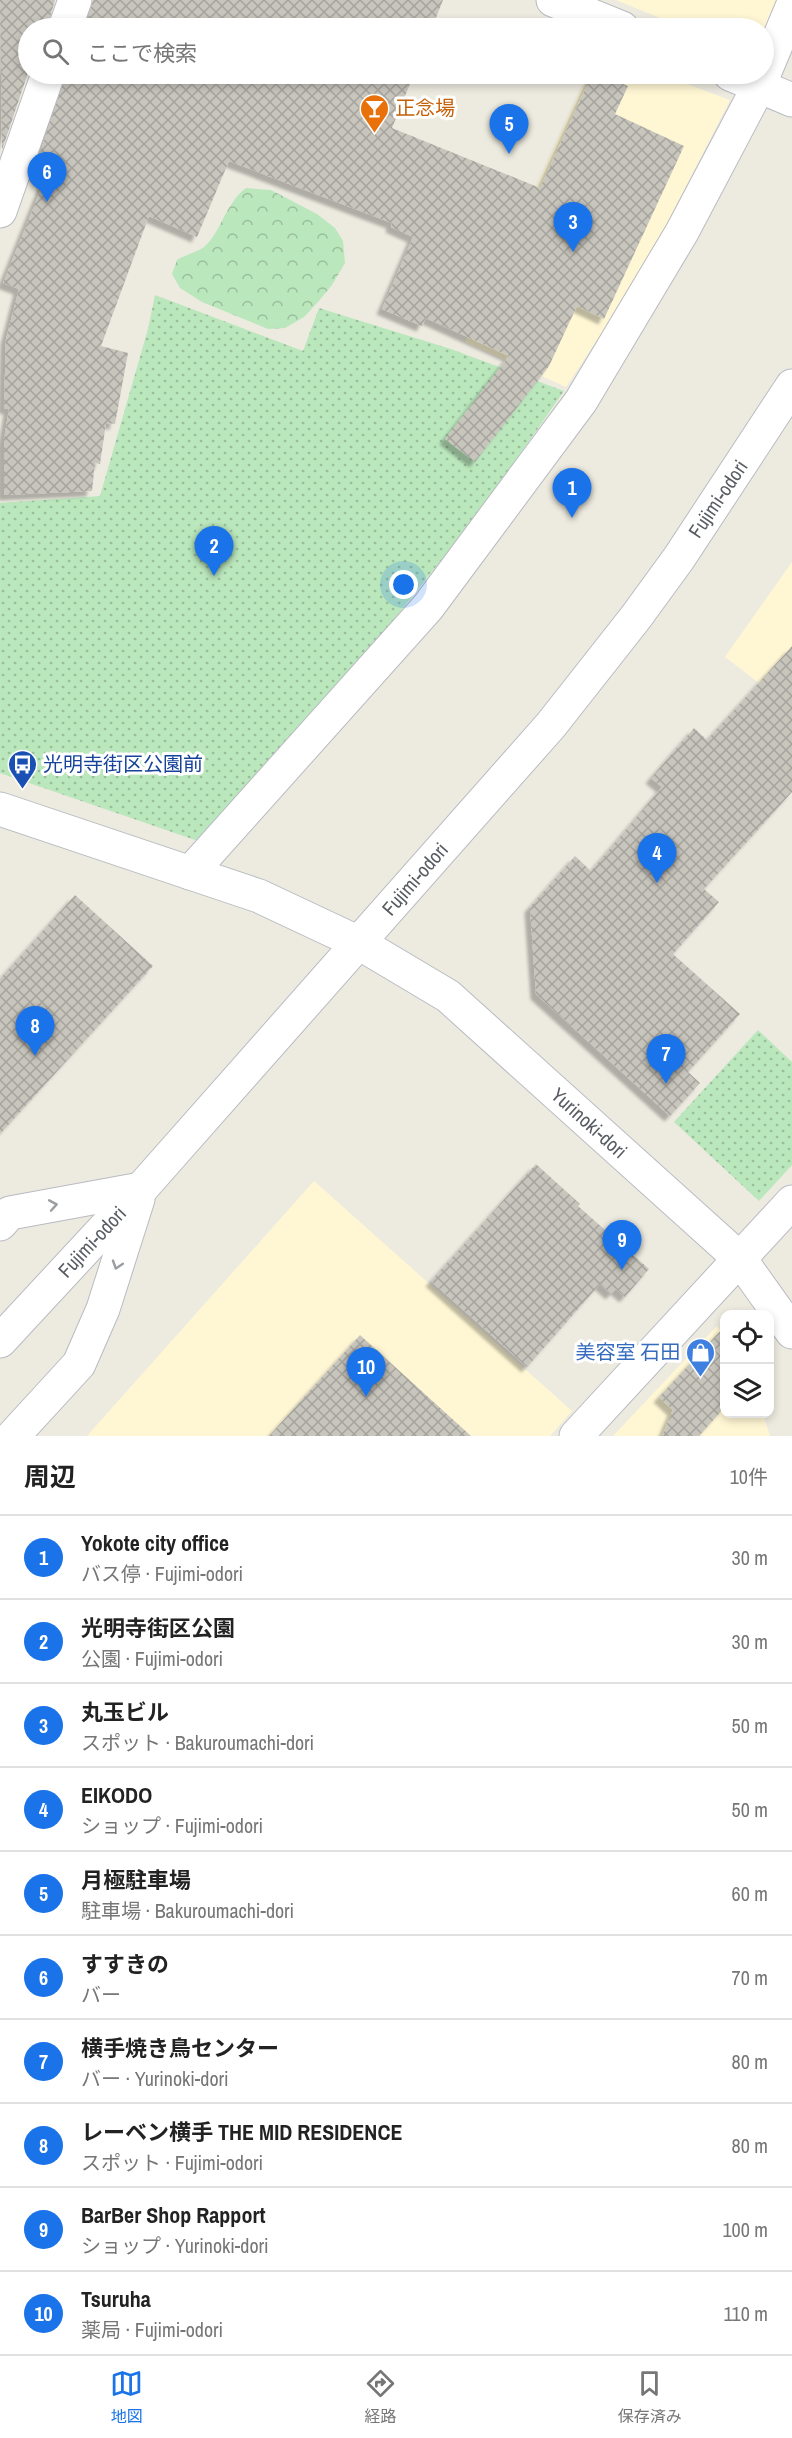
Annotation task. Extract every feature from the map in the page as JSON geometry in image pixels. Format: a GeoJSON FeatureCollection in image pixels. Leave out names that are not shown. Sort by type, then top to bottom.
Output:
{"type":"FeatureCollection","features":[{"type":"Feature","properties":{"kind":"street"},"geometry":{"type":"LineString","coordinates":[[69,18],[75,0]]}},
{"type":"Feature","properties":{"kind":"street"},"geometry":{"type":"LineString","coordinates":[[553,0],[597,18]]}},
{"type":"Feature","properties":{"kind":"street"},"geometry":{"type":"LineString","coordinates":[[774,35],[792,8]]}},
{"type":"Feature","properties":{"kind":"street"},"geometry":{"type":"LineString","coordinates":[[0,211],[7,168],[44,84]]}},
{"type":"Feature","properties":{"kind":"street"},"geometry":{"type":"LineString","coordinates":[[190,873],[428,606],[581,401],[682,232],[742,84]]}},
{"type":"Feature","properties":{"kind":"street"},"geometry":{"type":"LineString","coordinates":[[754,84],[792,100]]}},
{"type":"Feature","properties":{"kind":"street","name":"Fujimi-odori"},"geometry":{"type":"LineString","coordinates":[[7,1334],[141,1189],[551,725],[679,558],[792,386]]}},
{"type":"Feature","properties":{"kind":"street","name":"Yurinoki-dori"},"geometry":{"type":"LineString","coordinates":[[0,809],[259,896],[359,943],[447,996],[740,1259],[792,1332]]}},
{"type":"Feature","properties":{"kind":"street"},"geometry":{"type":"LineString","coordinates":[[0,1224],[10,1214],[141,1189],[103,1309],[79,1364],[13,1436]]}},
{"type":"Feature","properties":{"kind":"street"},"geometry":{"type":"LineString","coordinates":[[576,1436],[792,1202]]}},
{"type":"Feature","properties":{"kind":"shaded area"},"geometry":{"type":"Polygon","coordinates":[[[616,0],[781,0],[774,19],[660,18],[616,0]]]}},
{"type":"Feature","properties":{"kind":"shaded area"},"geometry":{"type":"Polygon","coordinates":[[[583,84],[687,84],[730,100],[642,272],[566,387],[465,342],[583,84]]]}},
{"type":"Feature","properties":{"kind":"shaded area"},"geometry":{"type":"Polygon","coordinates":[[[792,562],[792,708],[725,657],[792,562]]]}},
{"type":"Feature","properties":{"kind":"shaded area"},"geometry":{"type":"Polygon","coordinates":[[[314,1181],[572,1411],[550,1436],[87,1436],[314,1181]]]}},
{"type":"Feature","properties":{"kind":"shaded area"},"geometry":{"type":"Polygon","coordinates":[[[717,1326],[720,1330],[720,1418],[764,1418],[770,1436],[613,1436],[717,1326]]]}},
{"type":"Feature","properties":{"kind":"green space"},"geometry":{"type":"Polygon","coordinates":[[[246,188],[271,190],[317,214],[335,228],[343,241],[345,263],[332,285],[304,317],[285,328],[268,329],[202,302],[180,288],[172,274],[177,260],[201,249],[210,241],[233,202],[246,188]]]}},
{"type":"Feature","properties":{"kind":"green space"},"geometry":{"type":"Polygon","coordinates":[[[155,295],[303,351],[319,308],[451,349],[564,391],[482,509],[375,643],[201,842],[0,773],[0,503],[100,496],[148,329],[155,295]]]}},
{"type":"Feature","properties":{"kind":"green space"},"geometry":{"type":"Polygon","coordinates":[[[758,1030],[792,1062],[792,1165],[759,1201],[674,1122],[758,1030]]]}},
{"type":"Feature","properties":{"kind":"building"},"geometry":{"type":"Polygon","coordinates":[[[0,0],[55,0],[50,18],[18,18],[18,84],[24,84],[2,150],[0,0]]]}},
{"type":"Feature","properties":{"kind":"building"},"geometry":{"type":"Polygon","coordinates":[[[93,0],[443,0],[436,18],[88,18],[93,0]]]}},
{"type":"Feature","properties":{"kind":"building"},"geometry":{"type":"Polygon","coordinates":[[[63,84],[410,84],[392,128],[540,188],[587,84],[628,86],[615,114],[684,146],[604,319],[577,306],[549,366],[475,462],[445,439],[509,356],[426,318],[422,326],[382,309],[413,237],[391,227],[392,223],[229,161],[197,237],[149,216],[101,346],[128,353],[115,424],[106,423],[100,464],[95,463],[92,491],[4,495],[4,440],[9,409],[4,408],[6,339],[19,289],[3,283],[45,179],[33,174],[63,84]]]}},
{"type":"Feature","properties":{"kind":"building"},"geometry":{"type":"Polygon","coordinates":[[[792,646],[792,792],[704,889],[719,902],[673,954],[740,1014],[688,1072],[700,1083],[670,1116],[536,994],[530,907],[575,856],[591,871],[662,787],[651,778],[694,728],[707,740],[792,646]]]}},
{"type":"Feature","properties":{"kind":"building"},"geometry":{"type":"Polygon","coordinates":[[[75,895],[153,966],[0,1134],[0,979],[75,895]]]}},
{"type":"Feature","properties":{"kind":"building"},"geometry":{"type":"Polygon","coordinates":[[[536,1164],[580,1204],[578,1206],[649,1269],[625,1297],[616,1289],[611,1294],[600,1284],[527,1367],[431,1281],[536,1164]]]}},
{"type":"Feature","properties":{"kind":"building","name":"美容室 石田"},"geometry":{"type":"Polygon","coordinates":[[[720,1331],[720,1412],[699,1436],[662,1436],[673,1410],[659,1397],[720,1331]]]}},
{"type":"Feature","properties":{"kind":"building"},"geometry":{"type":"Polygon","coordinates":[[[360,1335],[471,1436],[269,1436],[360,1335]]]}},
{"type":"Feature","properties":{"kind":"place","name":"正念場"},"geometry":{"type":"Point","coordinates":[374,134]}},
{"type":"Feature","properties":{"kind":"place","name":"月極駐車場"},"geometry":{"type":"Point","coordinates":[509,154]}},
{"type":"Feature","properties":{"kind":"place","name":"すすきの"},"geometry":{"type":"Point","coordinates":[47,202]}},
{"type":"Feature","properties":{"kind":"place","name":"丸玉ビル"},"geometry":{"type":"Point","coordinates":[573,252]}},
{"type":"Feature","properties":{"kind":"place","name":"Yokote city office"},"geometry":{"type":"Point","coordinates":[572,518]}},
{"type":"Feature","properties":{"kind":"place","name":"光明寺街区公園"},"geometry":{"type":"Point","coordinates":[214,576]}},
{"type":"Feature","properties":{"kind":"place","name":"光明寺街区公園前"},"geometry":{"type":"Point","coordinates":[22,790]}},
{"type":"Feature","properties":{"kind":"place","name":"EIKODO"},"geometry":{"type":"Point","coordinates":[657,883]}},
{"type":"Feature","properties":{"kind":"place","name":"レーベン横手 THE MID RESIDENCE"},"geometry":{"type":"Point","coordinates":[35,1056]}},
{"type":"Feature","properties":{"kind":"place","name":"横手焼き鳥センター"},"geometry":{"type":"Point","coordinates":[666,1084]}},
{"type":"Feature","properties":{"kind":"place","name":"BarBer Shop Rapport"},"geometry":{"type":"Point","coordinates":[622,1270]}},
{"type":"Feature","properties":{"kind":"place","name":"美容室 石田"},"geometry":{"type":"Point","coordinates":[701,1378]}},
{"type":"Feature","properties":{"kind":"place","name":"Tsuruha"},"geometry":{"type":"Point","coordinates":[366,1397]}}]}
